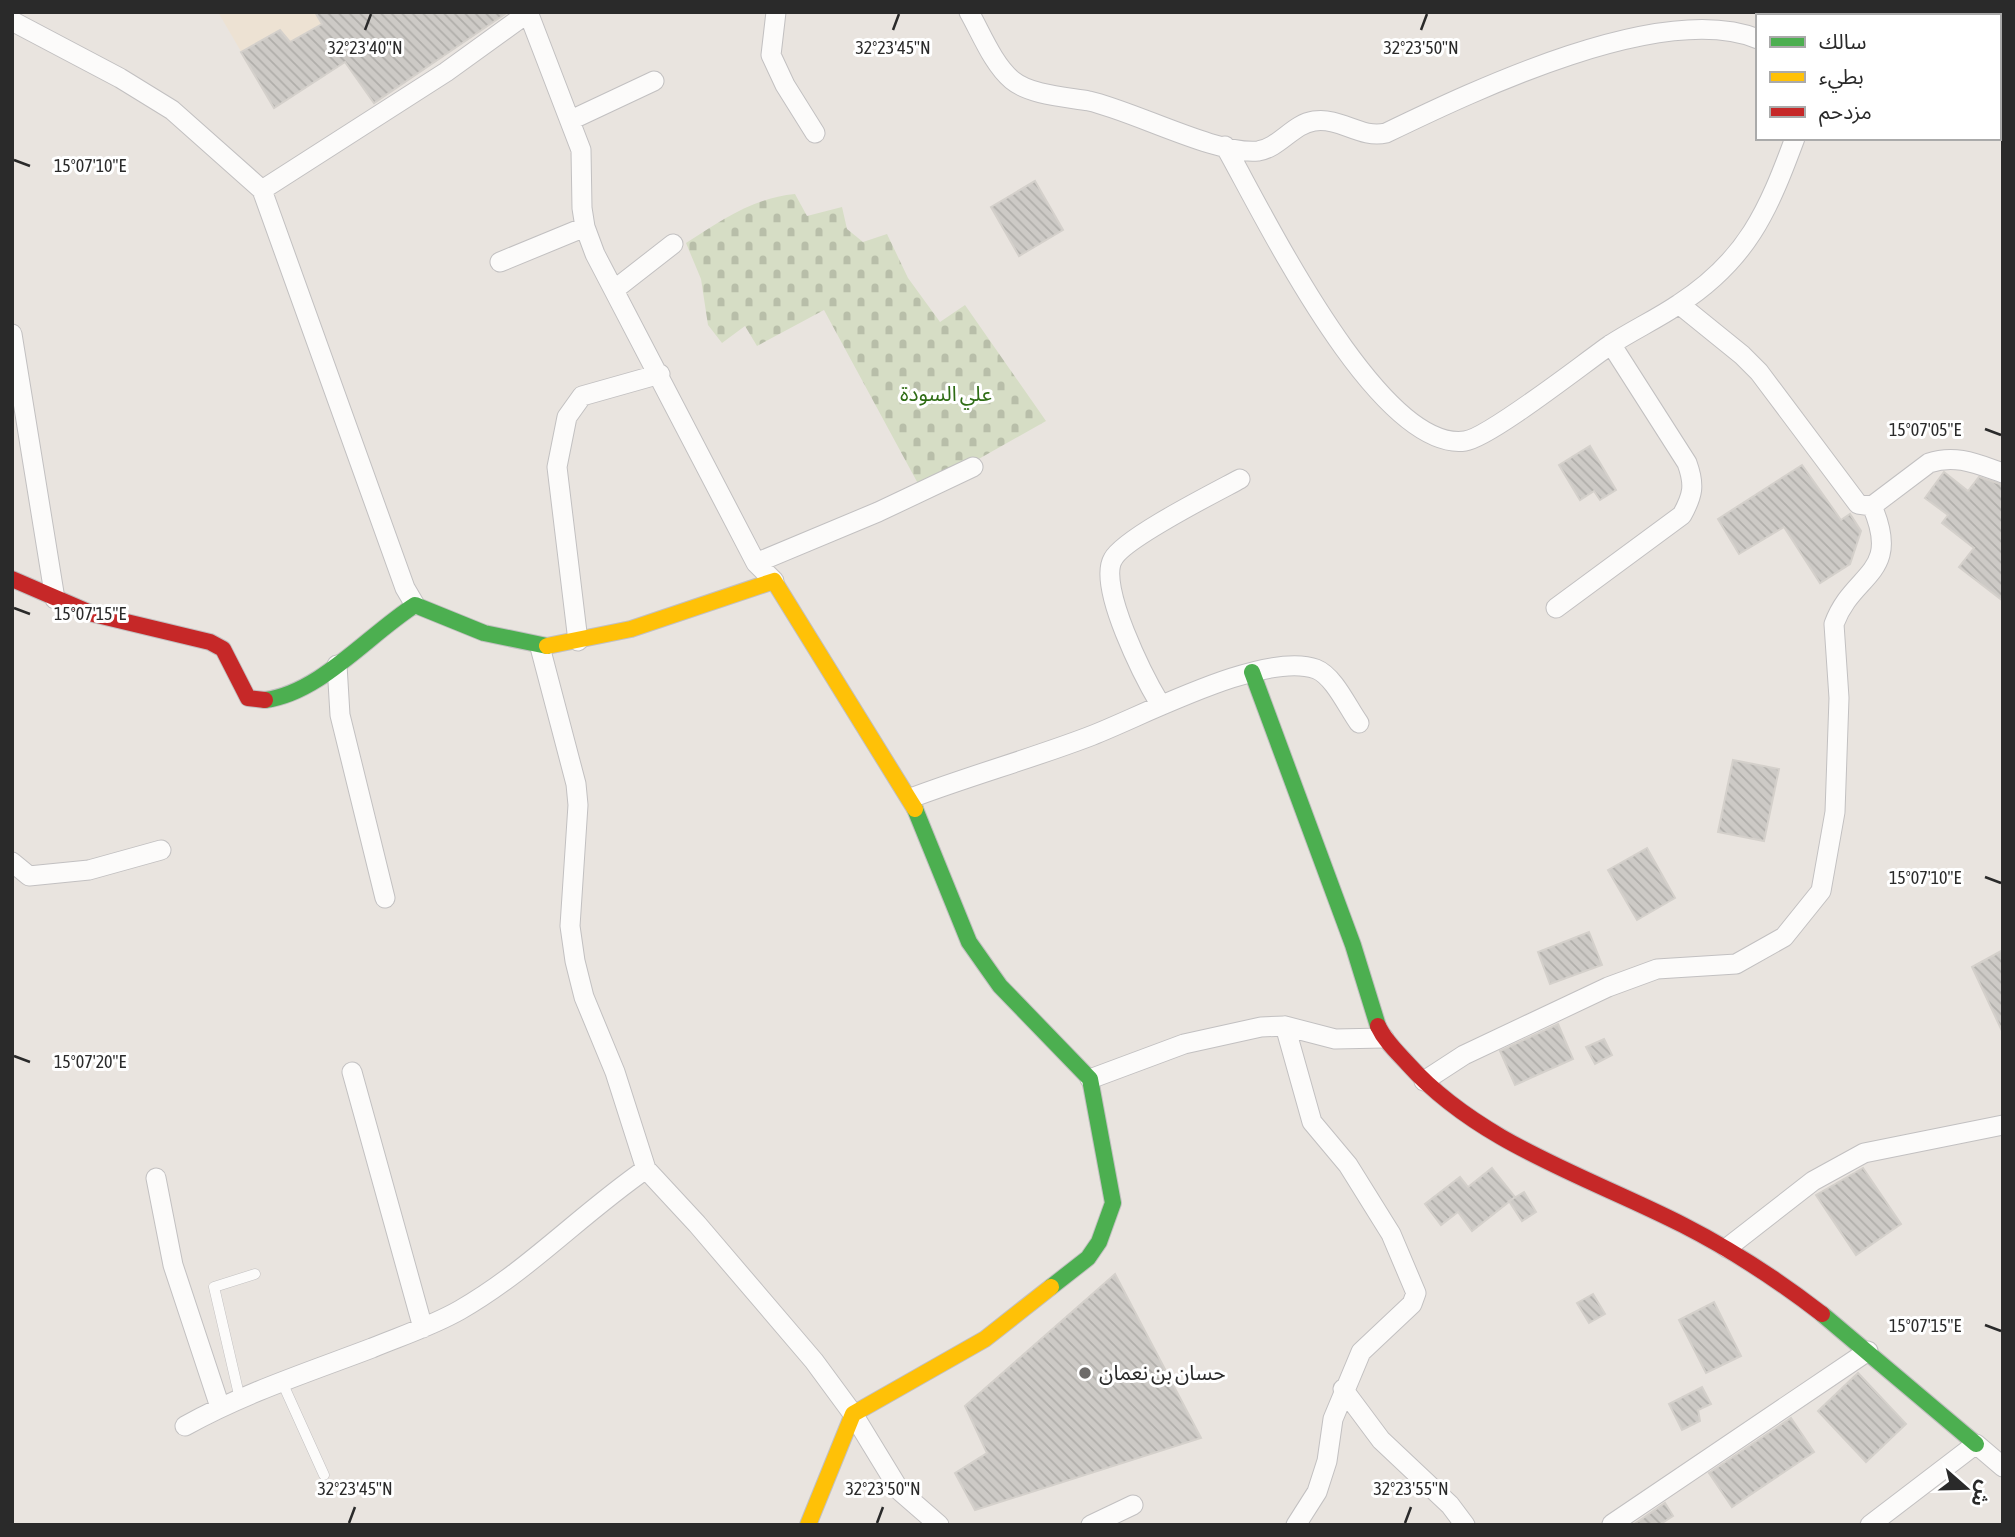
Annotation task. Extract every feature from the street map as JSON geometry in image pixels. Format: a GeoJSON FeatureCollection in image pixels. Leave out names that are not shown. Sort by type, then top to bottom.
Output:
{"type":"FeatureCollection","features":[{"type":"Feature","properties":{"kind":"street"},"geometry":{"type":"LineString","coordinates":[[262,190],[446,72],[528,12],[571,120],[583,162],[581,198],[585,227],[614,290],[660,374],[755,562],[774,581],[911,798],[970,942],[1000,986],[1090,1079],[1113,1203],[1099,1242],[1088,1258],[985,1339],[853,1414],[808,1525]]}},
{"type":"Feature","properties":{"kind":"street"},"geometry":{"type":"LineString","coordinates":[[776,12],[771,55],[785,85],[815,133]]}},
{"type":"Feature","properties":{"kind":"street"},"geometry":{"type":"LineString","coordinates":[[969,12],[1013,82],[1035,90],[1096,103],[1225,146],[1261,151],[1312,121],[1334,121],[1367,135],[1386,133],[1501,77],[1630,30],[1695,22],[1743,30],[1756,38]]}},
{"type":"Feature","properties":{"kind":"street"},"geometry":{"type":"LineString","coordinates":[[12,21],[120,78],[172,110],[262,190],[303,308],[330,375],[363,477],[405,588],[415,605],[484,633],[540,647],[578,642],[631,629],[774,581]]}},
{"type":"Feature","properties":{"kind":"street"},"geometry":{"type":"LineString","coordinates":[[571,120],[654,81]]}},
{"type":"Feature","properties":{"kind":"street"},"geometry":{"type":"LineString","coordinates":[[1225,146],[1259,212],[1326,320],[1371,384],[1413,424],[1452,440],[1464,442],[1476,438],[1611,344],[1679,304],[1733,258],[1757,227],[1772,201],[1794,140]]}},
{"type":"Feature","properties":{"kind":"street"},"geometry":{"type":"LineString","coordinates":[[500,262],[585,227]]}},
{"type":"Feature","properties":{"kind":"street"},"geometry":{"type":"LineString","coordinates":[[614,290],[673,244]]}},
{"type":"Feature","properties":{"kind":"street"},"geometry":{"type":"LineString","coordinates":[[1679,304],[1742,355],[1858,505],[1872,506],[1929,463],[1940,459],[1959,458],[2003,473]]}},
{"type":"Feature","properties":{"kind":"street"},"geometry":{"type":"LineString","coordinates":[[12,334],[55,599]]}},
{"type":"Feature","properties":{"kind":"street"},"geometry":{"type":"LineString","coordinates":[[1556,608],[1682,515],[1692,496],[1693,480],[1687,463],[1611,344]]}},
{"type":"Feature","properties":{"kind":"street"},"geometry":{"type":"LineString","coordinates":[[578,642],[557,467],[567,417],[582,396],[660,374]]}},
{"type":"Feature","properties":{"kind":"street"},"geometry":{"type":"LineString","coordinates":[[755,562],[878,512],[973,467]]}},
{"type":"Feature","properties":{"kind":"street"},"geometry":{"type":"LineString","coordinates":[[1160,704],[1127,641],[1111,581],[1111,561],[1120,551],[1183,509],[1240,479]]}},
{"type":"Feature","properties":{"kind":"street"},"geometry":{"type":"LineString","coordinates":[[1424,1081],[1475,1049],[1608,987],[1657,969],[1736,964],[1784,937],[1821,891],[1835,812],[1839,698],[1834,624],[1839,613],[1881,560],[1882,528],[1872,506]]}},
{"type":"Feature","properties":{"kind":"street"},"geometry":{"type":"LineString","coordinates":[[12,579],[93,614],[210,642],[223,649],[248,698],[260,702],[275,701],[306,687],[415,605]]}},
{"type":"Feature","properties":{"kind":"street"},"geometry":{"type":"LineString","coordinates":[[540,647],[576,784],[578,805],[570,926],[575,961],[584,997],[615,1072],[646,1169],[767,1304],[853,1414],[900,1491],[939,1525]]}},
{"type":"Feature","properties":{"kind":"street"},"geometry":{"type":"LineString","coordinates":[[337,665],[340,715],[385,898]]}},
{"type":"Feature","properties":{"kind":"street"},"geometry":{"type":"LineString","coordinates":[[911,798],[1091,736],[1160,704],[1252,672],[1299,666],[1318,670],[1329,679],[1359,723]]}},
{"type":"Feature","properties":{"kind":"street"},"geometry":{"type":"LineString","coordinates":[[1252,672],[1352,942],[1384,1038],[1424,1081],[1476,1124],[1727,1248],[1868,1351],[1906,1387],[2003,1467]]}},
{"type":"Feature","properties":{"kind":"street"},"geometry":{"type":"LineString","coordinates":[[12,862],[29,876],[89,870],[162,850]]}},
{"type":"Feature","properties":{"kind":"street"},"geometry":{"type":"LineString","coordinates":[[1090,1079],[1184,1044],[1261,1027],[1285,1027],[1335,1038],[1384,1038]]}},
{"type":"Feature","properties":{"kind":"street"},"geometry":{"type":"LineString","coordinates":[[1285,1027],[1312,1122],[1348,1165],[1391,1234],[1416,1293],[1412,1304],[1361,1352],[1343,1389],[1333,1419],[1320,1482],[1296,1525]]}},
{"type":"Feature","properties":{"kind":"street"},"geometry":{"type":"LineString","coordinates":[[352,1072],[423,1328]]}},
{"type":"Feature","properties":{"kind":"street"},"geometry":{"type":"LineString","coordinates":[[1727,1248],[1813,1181],[1864,1153],[2003,1125]]}},
{"type":"Feature","properties":{"kind":"street"},"geometry":{"type":"LineString","coordinates":[[185,1426],[220,1407],[423,1328],[458,1311],[515,1276],[614,1191],[646,1169]]}},
{"type":"Feature","properties":{"kind":"street"},"geometry":{"type":"LineString","coordinates":[[156,1178],[173,1265],[220,1407]]}},
{"type":"Feature","properties":{"kind":"street"},"geometry":{"type":"LineString","coordinates":[[1612,1524],[1868,1351]]}},
{"type":"Feature","properties":{"kind":"street"},"geometry":{"type":"LineString","coordinates":[[1343,1389],[1381,1440],[1450,1505],[1465,1525]]}},
{"type":"Feature","properties":{"kind":"street"},"geometry":{"type":"LineString","coordinates":[[1870,1525],[1976,1444]]}},
{"type":"Feature","properties":{"kind":"street"},"geometry":{"type":"LineString","coordinates":[[1091,1525],[1133,1505]]}},
{"type":"Feature","properties":{"kind":"lane"},"geometry":{"type":"LineString","coordinates":[[240,1399],[214,1287],[255,1274]]}},
{"type":"Feature","properties":{"kind":"lane"},"geometry":{"type":"LineString","coordinates":[[282,1382],[324,1475]]}},
{"type":"Feature","properties":{"kind":"shaded area"},"geometry":{"type":"Polygon","coordinates":[[[218,12],[407,12],[274,108],[218,12]]]}},
{"type":"Feature","properties":{"kind":"green space","name":"علي السودة"},"geometry":{"type":"Polygon","coordinates":[[[795,194],[807,216],[842,207],[847,229],[863,242],[887,234],[908,278],[940,322],[965,305],[1046,421],[922,491],[824,310],[757,346],[745,326],[722,343],[708,325],[701,279],[686,243],[725,218],[752,205],[795,194]]]}},
{"type":"Feature","properties":{"kind":"building"},"geometry":{"type":"Polygon","coordinates":[[[315,12],[508,12],[374,103],[345,62],[274,108],[241,52],[280,30],[290,42],[322,24],[315,12]]]}},
{"type":"Feature","properties":{"kind":"building"},"geometry":{"type":"Polygon","coordinates":[[[1035,181],[1063,230],[1019,256],[991,207],[1035,181]]]}},
{"type":"Feature","properties":{"kind":"building"},"geometry":{"type":"Polygon","coordinates":[[[1590,446],[1616,490],[1600,500],[1594,491],[1580,500],[1559,465],[1590,446]]]}},
{"type":"Feature","properties":{"kind":"building"},"geometry":{"type":"Polygon","coordinates":[[[1802,465],[1841,520],[1850,514],[1861,531],[1850,564],[1820,583],[1784,527],[1739,554],[1718,519],[1802,465]]]}},
{"type":"Feature","properties":{"kind":"building"},"geometry":{"type":"Polygon","coordinates":[[[1944,472],[1968,491],[1979,477],[2003,485],[2003,601],[1959,567],[1974,548],[1942,523],[1948,515],[1925,498],[1944,472]]]}},
{"type":"Feature","properties":{"kind":"building"},"geometry":{"type":"Polygon","coordinates":[[[1733,760],[1779,769],[1764,841],[1718,832],[1733,760]]]}},
{"type":"Feature","properties":{"kind":"building"},"geometry":{"type":"Polygon","coordinates":[[[1647,848],[1675,898],[1637,920],[1608,870],[1647,848]]]}},
{"type":"Feature","properties":{"kind":"building"},"geometry":{"type":"Polygon","coordinates":[[[1589,932],[1602,965],[1550,984],[1538,952],[1589,932]]]}},
{"type":"Feature","properties":{"kind":"building"},"geometry":{"type":"Polygon","coordinates":[[[2003,950],[2003,1033],[1972,967],[2003,950]]]}},
{"type":"Feature","properties":{"kind":"building"},"geometry":{"type":"Polygon","coordinates":[[[1558,1024],[1573,1059],[1515,1085],[1500,1051],[1558,1024]]]}},
{"type":"Feature","properties":{"kind":"building"},"geometry":{"type":"Polygon","coordinates":[[[1604,1039],[1612,1055],[1595,1064],[1586,1047],[1604,1039]]]}},
{"type":"Feature","properties":{"kind":"building"},"geometry":{"type":"Polygon","coordinates":[[[1492,1168],[1515,1197],[1472,1231],[1458,1212],[1441,1225],[1425,1204],[1460,1177],[1468,1187],[1492,1168]]]}},
{"type":"Feature","properties":{"kind":"building"},"geometry":{"type":"Polygon","coordinates":[[[1863,1168],[1901,1224],[1856,1255],[1816,1195],[1863,1168]]]}},
{"type":"Feature","properties":{"kind":"building"},"geometry":{"type":"Polygon","coordinates":[[[1524,1192],[1536,1212],[1522,1221],[1509,1201],[1524,1192]]]}},
{"type":"Feature","properties":{"kind":"building","name":"حسان بن نعمان"},"geometry":{"type":"Polygon","coordinates":[[[1115,1274],[1201,1438],[975,1510],[955,1473],[987,1453],[965,1406],[1115,1274]]]}},
{"type":"Feature","properties":{"kind":"building"},"geometry":{"type":"Polygon","coordinates":[[[1593,1294],[1605,1314],[1589,1323],[1577,1303],[1593,1294]]]}},
{"type":"Feature","properties":{"kind":"building"},"geometry":{"type":"Polygon","coordinates":[[[1714,1302],[1741,1356],[1706,1373],[1679,1320],[1714,1302]]]}},
{"type":"Feature","properties":{"kind":"building"},"geometry":{"type":"Polygon","coordinates":[[[1858,1373],[1906,1424],[1866,1462],[1818,1411],[1858,1373]]]}},
{"type":"Feature","properties":{"kind":"building"},"geometry":{"type":"Polygon","coordinates":[[[1702,1387],[1711,1404],[1698,1410],[1700,1421],[1682,1430],[1669,1404],[1702,1387]]]}},
{"type":"Feature","properties":{"kind":"building"},"geometry":{"type":"Polygon","coordinates":[[[1791,1418],[1814,1452],[1732,1507],[1709,1473],[1791,1418]]]}},
{"type":"Feature","properties":{"kind":"building"},"geometry":{"type":"Polygon","coordinates":[[[1665,1503],[1673,1516],[1659,1525],[1633,1525],[1665,1503]]]}},
{"type":"Feature","properties":{"kind":"traffic: fast"},"geometry":{"type":"LineString","coordinates":[[265,700],[285,695],[324,675],[415,605],[484,633],[547,646]]}},
{"type":"Feature","properties":{"kind":"traffic: fast"},"geometry":{"type":"LineString","coordinates":[[1252,672],[1353,945],[1378,1026]]}},
{"type":"Feature","properties":{"kind":"traffic: fast"},"geometry":{"type":"LineString","coordinates":[[915,809],[969,942],[1000,986],[1090,1079],[1113,1203],[1099,1242],[1088,1258],[1051,1287]]}},
{"type":"Feature","properties":{"kind":"traffic: fast"},"geometry":{"type":"LineString","coordinates":[[1822,1314],[1976,1444]]}},
{"type":"Feature","properties":{"kind":"traffic: slow"},"geometry":{"type":"LineString","coordinates":[[547,646],[631,629],[774,581],[915,809]]}},
{"type":"Feature","properties":{"kind":"traffic: slow"},"geometry":{"type":"LineString","coordinates":[[808,1525],[853,1414],[985,1339],[1051,1287]]}},
{"type":"Feature","properties":{"kind":"traffic: jam"},"geometry":{"type":"LineString","coordinates":[[12,579],[93,614],[210,642],[223,649],[248,698],[265,700]]}},
{"type":"Feature","properties":{"kind":"traffic: jam"},"geometry":{"type":"LineString","coordinates":[[1378,1026],[1408,1064],[1437,1092],[1468,1116],[1537,1156],[1701,1235],[1754,1266],[1822,1314]]}},
{"type":"Feature","properties":{"kind":"place","name":"حسان بن نعمان"},"geometry":{"type":"Point","coordinates":[1085,1373]}}]}
